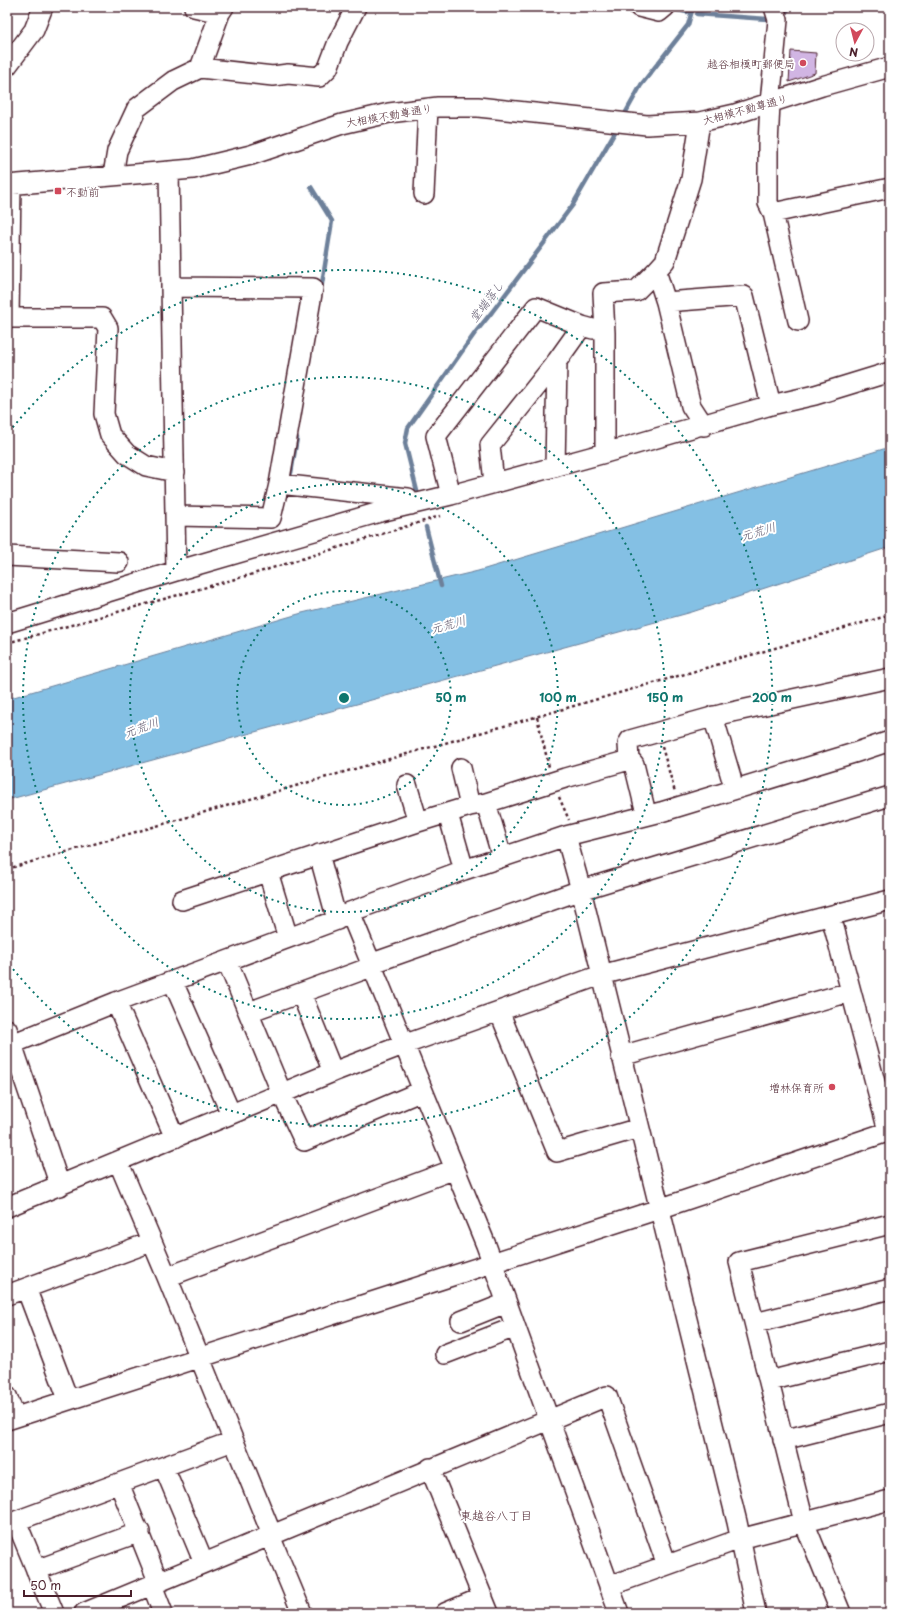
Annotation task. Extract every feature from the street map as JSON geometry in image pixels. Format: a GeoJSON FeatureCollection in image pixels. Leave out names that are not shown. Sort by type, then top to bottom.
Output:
{"type":"FeatureCollection","features":[{"type":"Feature","properties":{"kind":"street"},"geometry":{"type":"LineString","coordinates":[[7,66],[34,30],[43,7]]}},
{"type":"Feature","properties":{"kind":"street"},"geometry":{"type":"LineString","coordinates":[[194,7],[222,10],[200,68]]}},
{"type":"Feature","properties":{"kind":"street"},"geometry":{"type":"LineString","coordinates":[[112,175],[116,151],[137,108],[173,81],[200,68],[273,76],[288,74],[319,78],[328,68],[338,42],[356,7]]}},
{"type":"Feature","properties":{"kind":"street"},"geometry":{"type":"LineString","coordinates":[[638,7],[659,12],[665,7]]}},
{"type":"Feature","properties":{"kind":"street"},"geometry":{"type":"LineString","coordinates":[[774,7],[778,20],[770,103],[768,203],[773,213],[798,321]]}},
{"type":"Feature","properties":{"kind":"street","name":"大相模不動尊通り"},"geometry":{"type":"LineString","coordinates":[[9,185],[193,169],[251,155],[342,124],[389,113],[428,108],[478,107],[647,125],[700,122],[735,114],[890,67]]}},
{"type":"Feature","properties":{"kind":"street"},"geometry":{"type":"LineString","coordinates":[[424,194],[428,108]]}},
{"type":"Feature","properties":{"kind":"street"},"geometry":{"type":"LineString","coordinates":[[605,453],[606,333],[603,293],[636,291],[665,261],[691,179],[700,122]]}},
{"type":"Feature","properties":{"kind":"street"},"geometry":{"type":"LineString","coordinates":[[169,171],[176,571]]}},
{"type":"Feature","properties":{"kind":"street"},"geometry":{"type":"LineString","coordinates":[[9,185],[9,318],[102,318],[108,328],[104,414],[110,435],[127,454],[146,466],[175,472]]}},
{"type":"Feature","properties":{"kind":"street"},"geometry":{"type":"LineString","coordinates":[[773,213],[890,188]]}},
{"type":"Feature","properties":{"kind":"street"},"geometry":{"type":"LineString","coordinates":[[656,271],[666,302],[695,428]]}},
{"type":"Feature","properties":{"kind":"street"},"geometry":{"type":"LineString","coordinates":[[171,287],[313,288],[279,484],[271,518],[176,516]]}},
{"type":"Feature","properties":{"kind":"street"},"geometry":{"type":"LineString","coordinates":[[666,302],[744,296],[770,405]]}},
{"type":"Feature","properties":{"kind":"street"},"geometry":{"type":"LineString","coordinates":[[451,495],[436,436],[536,307],[582,326],[606,333]]}},
{"type":"Feature","properties":{"kind":"street"},"geometry":{"type":"LineString","coordinates":[[494,483],[490,445],[557,361],[582,326]]}},
{"type":"Feature","properties":{"kind":"street"},"geometry":{"type":"LineString","coordinates":[[555,467],[557,361]]}},
{"type":"Feature","properties":{"kind":"street"},"geometry":{"type":"LineString","coordinates":[[7,623],[176,571],[380,512],[451,495],[555,467],[695,428],[770,405],[815,395],[890,372]]}},
{"type":"Feature","properties":{"kind":"street"},"geometry":{"type":"LineString","coordinates":[[279,484],[408,498],[411,505]]}},
{"type":"Feature","properties":{"kind":"street"},"geometry":{"type":"LineString","coordinates":[[7,556],[119,562]]}},
{"type":"Feature","properties":{"kind":"street"},"geometry":{"type":"LineString","coordinates":[[644,805],[634,764],[629,758],[628,744],[630,740],[714,716],[890,678]]}},
{"type":"Feature","properties":{"kind":"street"},"geometry":{"type":"LineString","coordinates":[[714,716],[731,777]]}},
{"type":"Feature","properties":{"kind":"street"},"geometry":{"type":"LineString","coordinates":[[60,1186],[9,1040],[173,982],[464,870],[502,857],[566,836],[661,812],[846,756],[889,746]]}},
{"type":"Feature","properties":{"kind":"street"},"geometry":{"type":"LineString","coordinates":[[182,900],[418,822],[629,760],[629,758]]}},
{"type":"Feature","properties":{"kind":"street"},"geometry":{"type":"LineString","coordinates":[[461,768],[502,857]]}},
{"type":"Feature","properties":{"kind":"street"},"geometry":{"type":"LineString","coordinates":[[407,785],[418,822]]}},
{"type":"Feature","properties":{"kind":"street"},"geometry":{"type":"LineString","coordinates":[[249,1012],[371,965],[580,890],[890,796]]}},
{"type":"Feature","properties":{"kind":"street"},"geometry":{"type":"LineString","coordinates":[[448,814],[464,870]]}},
{"type":"Feature","properties":{"kind":"street"},"geometry":{"type":"LineString","coordinates":[[566,836],[740,1539],[756,1613]]}},
{"type":"Feature","properties":{"kind":"street"},"geometry":{"type":"LineString","coordinates":[[319,854],[343,916],[371,965],[455,1169],[492,1263],[619,1613]]}},
{"type":"Feature","properties":{"kind":"street"},"geometry":{"type":"LineString","coordinates":[[268,872],[288,938]]}},
{"type":"Feature","properties":{"kind":"street"},"geometry":{"type":"LineString","coordinates":[[7,1207],[231,1114],[403,1045],[601,975],[890,900]]}},
{"type":"Feature","properties":{"kind":"street"},"geometry":{"type":"LineString","coordinates":[[7,1396],[11,1418],[659,1209],[889,1131],[850,992],[831,916]]}},
{"type":"Feature","properties":{"kind":"street"},"geometry":{"type":"LineString","coordinates":[[228,961],[282,1094],[304,1141],[422,1091]]}},
{"type":"Feature","properties":{"kind":"street"},"geometry":{"type":"LineString","coordinates":[[173,982],[231,1114]]}},
{"type":"Feature","properties":{"kind":"street"},"geometry":{"type":"LineString","coordinates":[[621,1056],[850,992]]}},
{"type":"Feature","properties":{"kind":"street"},"geometry":{"type":"LineString","coordinates":[[301,993],[334,1072]]}},
{"type":"Feature","properties":{"kind":"street"},"geometry":{"type":"LineString","coordinates":[[116,1002],[175,1138]]}},
{"type":"Feature","properties":{"kind":"street"},"geometry":{"type":"LineString","coordinates":[[499,1012],[557,1152],[639,1128]]}},
{"type":"Feature","properties":{"kind":"street"},"geometry":{"type":"LineString","coordinates":[[118,1161],[167,1277],[302,1613]]}},
{"type":"Feature","properties":{"kind":"street"},"geometry":{"type":"LineString","coordinates":[[167,1277],[455,1169]]}},
{"type":"Feature","properties":{"kind":"street"},"geometry":{"type":"LineString","coordinates":[[841,1613],[804,1522],[739,1262],[890,1224]]}},
{"type":"Feature","properties":{"kind":"street"},"geometry":{"type":"LineString","coordinates":[[7,1295],[151,1242]]}},
{"type":"Feature","properties":{"kind":"street"},"geometry":{"type":"LineString","coordinates":[[26,1288],[68,1399]]}},
{"type":"Feature","properties":{"kind":"street"},"geometry":{"type":"LineString","coordinates":[[755,1323],[890,1288]]}},
{"type":"Feature","properties":{"kind":"street"},"geometry":{"type":"LineString","coordinates":[[461,1321],[506,1303]]}},
{"type":"Feature","properties":{"kind":"street"},"geometry":{"type":"LineString","coordinates":[[445,1354],[515,1327]]}},
{"type":"Feature","properties":{"kind":"street"},"geometry":{"type":"LineString","coordinates":[[769,1381],[890,1351]]}},
{"type":"Feature","properties":{"kind":"street"},"geometry":{"type":"LineString","coordinates":[[84,1613],[124,1606],[155,1583],[606,1396],[667,1565]]}},
{"type":"Feature","properties":{"kind":"street"},"geometry":{"type":"LineString","coordinates":[[783,1440],[890,1413]]}},
{"type":"Feature","properties":{"kind":"street"},"geometry":{"type":"LineString","coordinates":[[54,1613],[16,1521],[233,1441]]}},
{"type":"Feature","properties":{"kind":"street"},"geometry":{"type":"LineString","coordinates":[[164,1467],[204,1563]]}},
{"type":"Feature","properties":{"kind":"street"},"geometry":{"type":"LineString","coordinates":[[430,1468],[486,1605],[445,1613]]}},
{"type":"Feature","properties":{"kind":"street"},"geometry":{"type":"LineString","coordinates":[[119,1483],[140,1532],[164,1613]]}},
{"type":"Feature","properties":{"kind":"street"},"geometry":{"type":"LineString","coordinates":[[609,1586],[740,1539],[890,1500]]}},
{"type":"Feature","properties":{"kind":"street"},"geometry":{"type":"LineString","coordinates":[[36,1570],[140,1532]]}},
{"type":"Feature","properties":{"kind":"path"},"geometry":{"type":"LineString","coordinates":[[7,643],[253,574],[441,516]]}},
{"type":"Feature","properties":{"kind":"path"},"geometry":{"type":"LineString","coordinates":[[7,869],[890,616]]}},
{"type":"Feature","properties":{"kind":"path"},"geometry":{"type":"LineString","coordinates":[[537,718],[540,729]]}},
{"type":"Feature","properties":{"kind":"path"},"geometry":{"type":"LineString","coordinates":[[658,732],[676,793]]}},
{"type":"Feature","properties":{"kind":"water","name":"元荒川"},"geometry":{"type":"Polygon","coordinates":[[[890,447],[890,547],[692,612],[7,800],[7,699],[302,613],[478,571],[890,447]]]}},
{"type":"Feature","properties":{"kind":"building","name":"越谷相模町郵便局"},"geometry":{"type":"Polygon","coordinates":[[[791,51],[816,53],[815,73],[789,82],[791,51]]]}},
{"type":"Feature","properties":{"kind":"waterway","name":"堂端落し"},"geometry":{"type":"LineString","coordinates":[[626,112],[641,85],[688,25],[693,7]]}},
{"type":"Feature","properties":{"kind":"waterway"},"geometry":{"type":"LineString","coordinates":[[783,14],[791,7]]}},
{"type":"Feature","properties":{"kind":"waterway"},"geometry":{"type":"LineString","coordinates":[[669,8],[687,12]]}},
{"type":"Feature","properties":{"kind":"waterway"},"geometry":{"type":"LineString","coordinates":[[697,14],[767,19]]}},
{"type":"Feature","properties":{"kind":"waterway","name":"堂端落し"},"geometry":{"type":"LineString","coordinates":[[417,491],[405,443],[408,428],[475,333],[572,206],[615,132]]}},
{"type":"Feature","properties":{"kind":"waterway"},"geometry":{"type":"LineString","coordinates":[[311,187],[332,221],[321,290]]}},
{"type":"Feature","properties":{"kind":"waterway"},"geometry":{"type":"LineString","coordinates":[[291,473],[297,438]]}},
{"type":"Feature","properties":{"kind":"waterway","name":"堂端落し"},"geometry":{"type":"LineString","coordinates":[[426,527],[441,586]]}},
{"type":"Feature","properties":{"kind":"place","name":"越谷相模町郵便局"},"geometry":{"type":"Point","coordinates":[803,63]}},
{"type":"Feature","properties":{"kind":"place","name":"不動前"},"geometry":{"type":"Point","coordinates":[58,191]}},
{"type":"Feature","properties":{"kind":"place","name":"増林保育所"},"geometry":{"type":"Point","coordinates":[832,1087]}},
{"type":"Feature","properties":{"kind":"district","name":"東越谷八丁目"},"geometry":{"type":"Point","coordinates":[496,1515]}}]}
